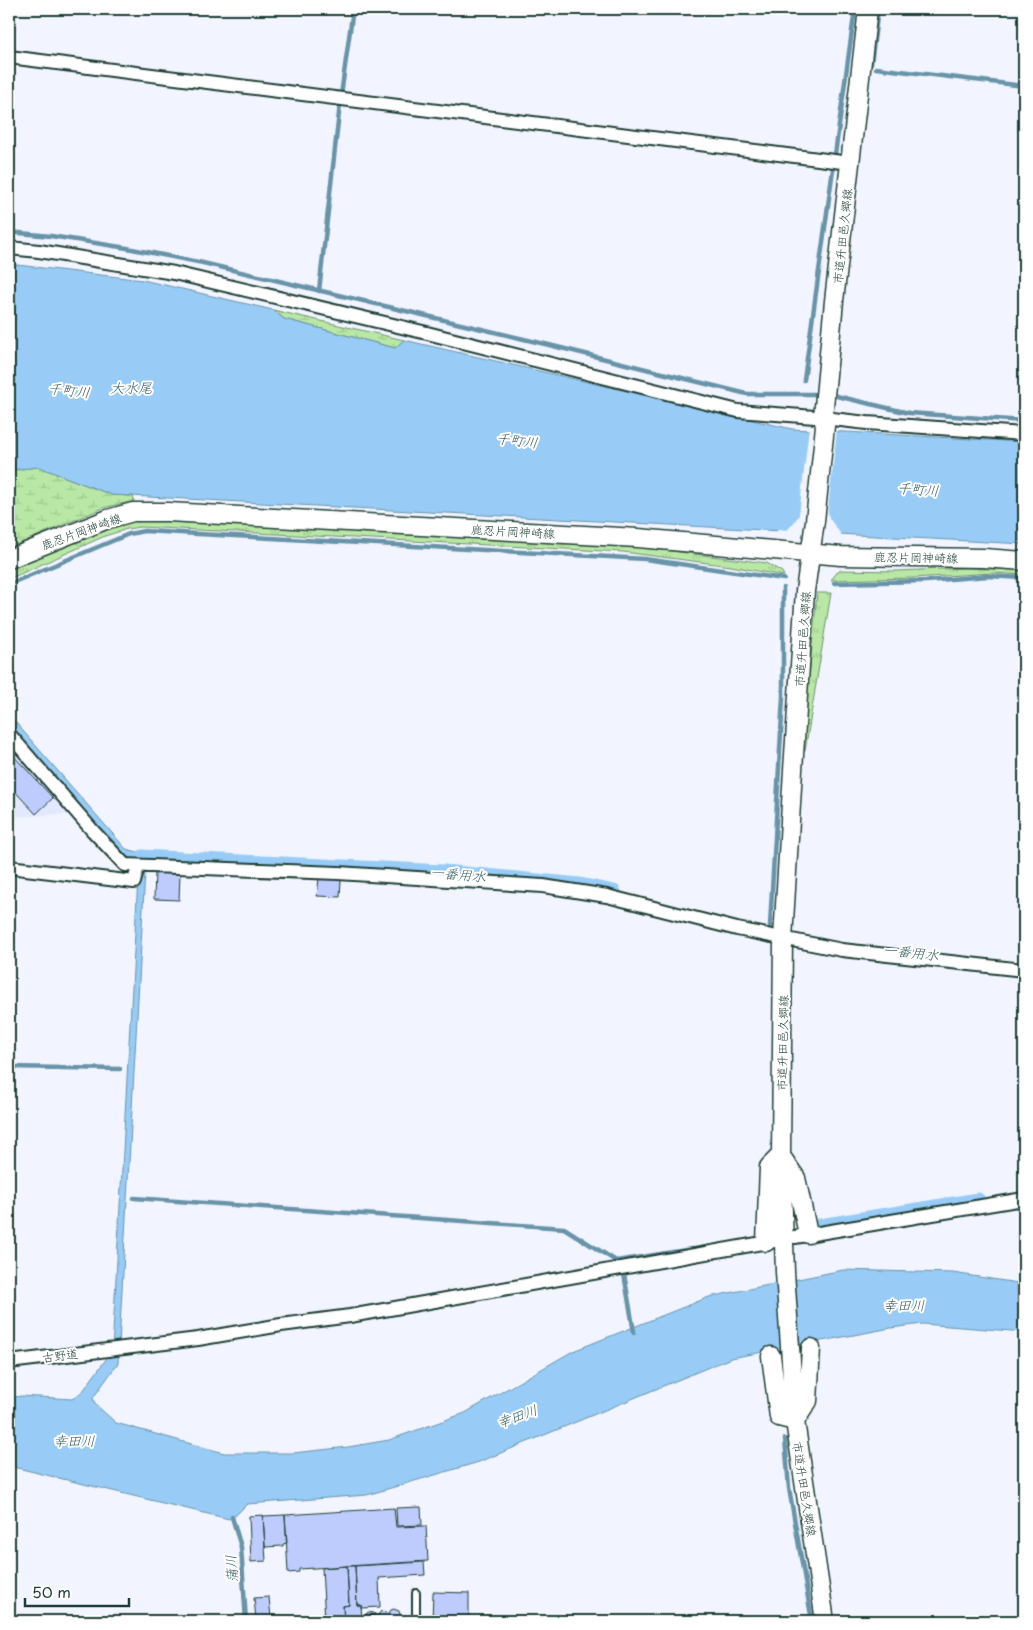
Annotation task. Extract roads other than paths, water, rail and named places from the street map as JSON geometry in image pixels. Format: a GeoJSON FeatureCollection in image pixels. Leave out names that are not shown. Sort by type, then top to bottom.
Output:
{"type":"FeatureCollection","features":[{"type":"Feature","properties":{"kind":"street","name":"市道升田邑久郷線"},"geometry":{"type":"LineString","coordinates":[[825,1621],[795,1421],[785,1272],[781,1155],[783,939],[805,591],[824,416],[839,162],[868,9]]}},
{"type":"Feature","properties":{"kind":"street"},"geometry":{"type":"LineString","coordinates":[[9,57],[839,162]]}},
{"type":"Feature","properties":{"kind":"street"},"geometry":{"type":"LineString","coordinates":[[9,248],[39,251],[174,273],[417,330],[738,411],[824,416],[867,423],[1024,434]]}},
{"type":"Feature","properties":{"kind":"street","name":"鹿忍片岡神崎線"},"geometry":{"type":"LineString","coordinates":[[9,559],[108,519],[133,512],[168,512],[811,546],[841,556],[984,558],[1024,561]]}},
{"type":"Feature","properties":{"kind":"street"},"geometry":{"type":"LineString","coordinates":[[9,734],[125,865],[338,873],[543,886],[608,896],[738,929],[842,950],[1024,970]]}},
{"type":"Feature","properties":{"kind":"street"},"geometry":{"type":"LineString","coordinates":[[9,867],[134,882],[142,866]]}},
{"type":"Feature","properties":{"kind":"street"},"geometry":{"type":"LineString","coordinates":[[770,1242],[769,1167],[781,1155],[796,1178],[802,1236],[1024,1199]]}},
{"type":"Feature","properties":{"kind":"street","name":"古野道"},"geometry":{"type":"LineString","coordinates":[[9,1362],[198,1339],[350,1316],[770,1242]]}},
{"type":"Feature","properties":{"kind":"street"},"geometry":{"type":"LineString","coordinates":[[770,1356],[779,1417],[795,1421],[808,1401],[811,1348]]}},
{"type":"Feature","properties":{"kind":"lane"},"geometry":{"type":"LineString","coordinates":[[416,1593],[416,1621]]}},
{"type":"Feature","properties":{"kind":"water","name":"大水尾"},"geometry":{"type":"Polygon","coordinates":[[[9,264],[143,280],[273,310],[284,319],[395,348],[404,340],[792,429],[1024,442],[1024,544],[112,495],[39,467],[9,470],[9,264]]]}},
{"type":"Feature","properties":{"kind":"water","name":"幸田川"},"geometry":{"type":"Polygon","coordinates":[[[9,715],[126,849],[146,854],[118,1363],[93,1398],[95,1404],[116,1423],[224,1453],[293,1453],[389,1440],[465,1413],[573,1351],[709,1297],[843,1270],[953,1273],[1024,1284],[1024,1332],[923,1324],[891,1328],[731,1358],[479,1462],[367,1495],[247,1504],[229,1519],[9,1466],[9,1398],[21,1396],[72,1399],[83,1391],[112,1351],[139,860],[123,856],[9,728],[9,715]]]}},
{"type":"Feature","properties":{"kind":"waterway"},"geometry":{"type":"LineString","coordinates":[[319,291],[341,95],[353,9]]}},
{"type":"Feature","properties":{"kind":"waterway"},"geometry":{"type":"LineString","coordinates":[[804,380],[855,9]]}},
{"type":"Feature","properties":{"kind":"waterway"},"geometry":{"type":"LineString","coordinates":[[871,64],[878,9]]}},
{"type":"Feature","properties":{"kind":"waterway"},"geometry":{"type":"LineString","coordinates":[[876,68],[1024,86]]}},
{"type":"Feature","properties":{"kind":"waterway"},"geometry":{"type":"LineString","coordinates":[[9,232],[51,236],[127,248],[203,263],[747,394],[820,394]]}},
{"type":"Feature","properties":{"kind":"waterway"},"geometry":{"type":"LineString","coordinates":[[828,394],[909,413],[1024,421]]}},
{"type":"Feature","properties":{"kind":"waterway"},"geometry":{"type":"LineString","coordinates":[[9,584],[129,534],[144,531],[645,559],[784,579]]}},
{"type":"Feature","properties":{"kind":"waterway"},"geometry":{"type":"LineString","coordinates":[[834,583],[926,581],[988,576],[1024,578]]}},
{"type":"Feature","properties":{"kind":"waterway"},"geometry":{"type":"LineString","coordinates":[[770,926],[783,697],[783,588]]}},
{"type":"Feature","properties":{"kind":"waterway","name":"一番用水"},"geometry":{"type":"LineString","coordinates":[[142,857],[444,872],[580,885],[614,892]]}},
{"type":"Feature","properties":{"kind":"waterway"},"geometry":{"type":"LineString","coordinates":[[9,1067],[120,1069]]}},
{"type":"Feature","properties":{"kind":"waterway"},"geometry":{"type":"LineString","coordinates":[[134,1198],[564,1228],[616,1261],[692,1249]]}},
{"type":"Feature","properties":{"kind":"waterway"},"geometry":{"type":"LineString","coordinates":[[820,1226],[978,1200]]}},
{"type":"Feature","properties":{"kind":"waterway"},"geometry":{"type":"LineString","coordinates":[[624,1274],[634,1332]]}},
{"type":"Feature","properties":{"kind":"waterway"},"geometry":{"type":"LineString","coordinates":[[785,1439],[789,1488],[812,1621]]}},
{"type":"Feature","properties":{"kind":"waterway","name":"蒲川"},"geometry":{"type":"LineString","coordinates":[[232,1517],[241,1547],[246,1621]]}},
{"type":"Feature","properties":{"kind":"water label","name":"千町川"},"geometry":{"type":"Point","coordinates":[69,390]}},
{"type":"Feature","properties":{"kind":"water label","name":"千町川"},"geometry":{"type":"Point","coordinates":[517,440]}},
{"type":"Feature","properties":{"kind":"water label","name":"千町川"},"geometry":{"type":"Point","coordinates":[918,489]}}]}
